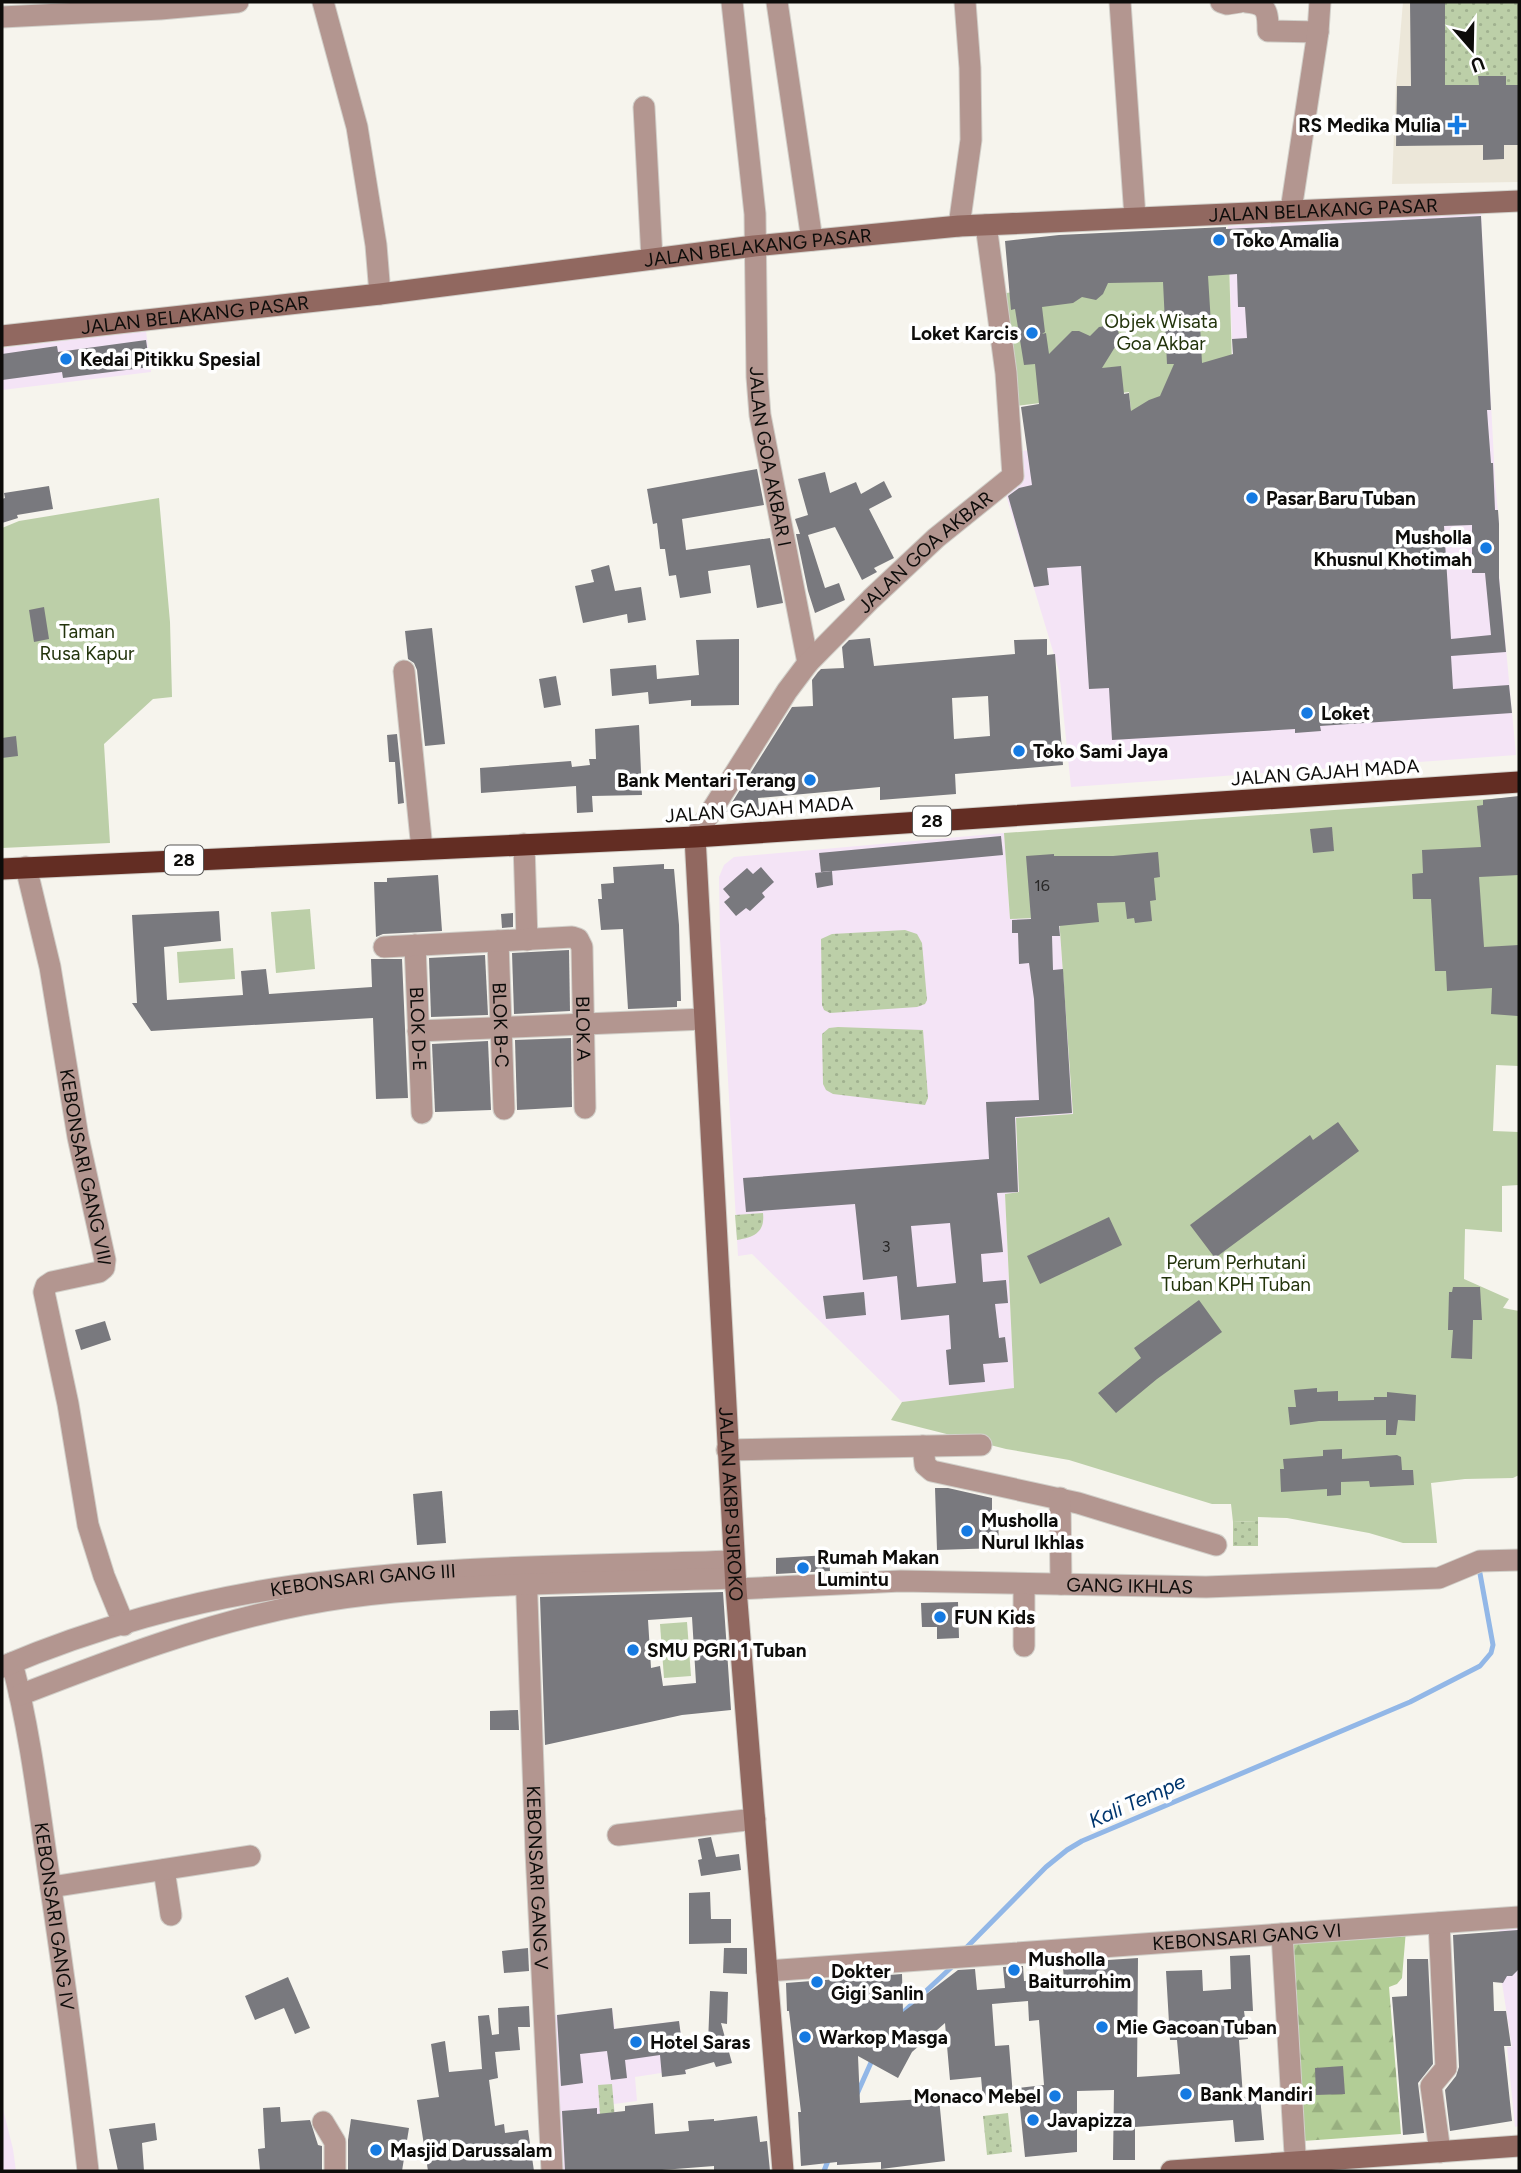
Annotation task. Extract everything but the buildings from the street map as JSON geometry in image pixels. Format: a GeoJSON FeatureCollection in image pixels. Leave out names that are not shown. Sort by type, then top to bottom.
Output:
{"type":"FeatureCollection","features":[{"type":"Feature","properties":{"kind":"highway","name":"JALAN GAJAH MADA"},"geometry":{"type":"LineString","coordinates":[[2,869],[695,837],[1519,782]]}},
{"type":"Feature","properties":{"kind":"street"},"geometry":{"type":"LineString","coordinates":[[2,18],[238,2]]}},
{"type":"Feature","properties":{"kind":"street"},"geometry":{"type":"LineString","coordinates":[[323,2],[357,127],[376,246],[380,294]]}},
{"type":"Feature","properties":{"kind":"street","name":"JALAN GOA AKBAR I"},"geometry":{"type":"LineString","coordinates":[[732,2],[755,214],[760,415],[808,663]]}},
{"type":"Feature","properties":{"kind":"street"},"geometry":{"type":"LineString","coordinates":[[777,2],[812,240]]}},
{"type":"Feature","properties":{"kind":"street"},"geometry":{"type":"LineString","coordinates":[[960,226],[971,140],[970,68],[965,2]]}},
{"type":"Feature","properties":{"kind":"street"},"geometry":{"type":"LineString","coordinates":[[1120,2],[1135,217]]}},
{"type":"Feature","properties":{"kind":"street"},"geometry":{"type":"LineString","coordinates":[[1222,2],[1240,2]]}},
{"type":"Feature","properties":{"kind":"street"},"geometry":{"type":"LineString","coordinates":[[1246,2],[1258,3],[1264,8],[1268,31],[1318,32]]}},
{"type":"Feature","properties":{"kind":"street"},"geometry":{"type":"LineString","coordinates":[[1291,210],[1318,32],[1320,2]]}},
{"type":"Feature","properties":{"kind":"street"},"geometry":{"type":"LineString","coordinates":[[644,107],[652,259]]}},
{"type":"Feature","properties":{"kind":"street","name":"JALAN BELAKANG PASAR"},"geometry":{"type":"LineString","coordinates":[[2,336],[380,294],[754,246],[960,226],[1519,201]]}},
{"type":"Feature","properties":{"kind":"street","name":"JALAN GOA AKBAR"},"geometry":{"type":"LineString","coordinates":[[695,837],[787,691],[808,663],[936,538],[1013,476],[1006,373],[986,225]]}},
{"type":"Feature","properties":{"kind":"street"},"geometry":{"type":"LineString","coordinates":[[404,671],[422,849]]}},
{"type":"Feature","properties":{"kind":"street","name":"JALAN AKBP SUROKO"},"geometry":{"type":"LineString","coordinates":[[695,837],[734,1565],[783,2171]]}},
{"type":"Feature","properties":{"kind":"street"},"geometry":{"type":"LineString","coordinates":[[384,947],[527,940],[524,844]]}},
{"type":"Feature","properties":{"kind":"street","name":"KEBONSARI GANG VIII"},"geometry":{"type":"LineString","coordinates":[[26,867],[50,967],[78,1137],[105,1260],[104,1268],[99,1272],[51,1282],[44,1292],[68,1404],[88,1525],[104,1576],[124,1625]]}},
{"type":"Feature","properties":{"kind":"street","name":"BLOK A"},"geometry":{"type":"LineString","coordinates":[[527,940],[575,938],[580,942],[585,1108]]}},
{"type":"Feature","properties":{"kind":"street","name":"BLOK B-C"},"geometry":{"type":"LineString","coordinates":[[498,941],[504,1109]]}},
{"type":"Feature","properties":{"kind":"street","name":"BLOK D-E"},"geometry":{"type":"LineString","coordinates":[[415,945],[422,1113]]}},
{"type":"Feature","properties":{"kind":"street"},"geometry":{"type":"LineString","coordinates":[[418,1031],[704,1019]]}},
{"type":"Feature","properties":{"kind":"street"},"geometry":{"type":"LineString","coordinates":[[727,1450],[981,1445]]}},
{"type":"Feature","properties":{"kind":"street"},"geometry":{"type":"LineString","coordinates":[[923,1446],[925,1465],[932,1471],[1060,1499],[1216,1545]]}},
{"type":"Feature","properties":{"kind":"street"},"geometry":{"type":"LineString","coordinates":[[1060,1499],[1061,1584]]}},
{"type":"Feature","properties":{"kind":"street","name":"GANG IKHLAS"},"geometry":{"type":"LineString","coordinates":[[734,1565],[879,1581],[1191,1588],[1439,1578],[1484,1560],[1519,1560]]}},
{"type":"Feature","properties":{"kind":"street","name":"KEBONSARI GANG III"},"geometry":{"type":"LineString","coordinates":[[7,1665],[124,1625],[209,1603],[293,1586],[420,1573],[526,1576],[734,1565]]}},
{"type":"Feature","properties":{"kind":"street"},"geometry":{"type":"LineString","coordinates":[[20,1695],[162,1641],[242,1618],[297,1606],[526,1576]]}},
{"type":"Feature","properties":{"kind":"street","name":"KEBONSARI GANG V"},"geometry":{"type":"LineString","coordinates":[[526,1576],[552,2171]]}},
{"type":"Feature","properties":{"kind":"street"},"geometry":{"type":"LineString","coordinates":[[1024,1584],[1024,1646]]}},
{"type":"Feature","properties":{"kind":"street","name":"KEBONSARI GANG IV"},"geometry":{"type":"LineString","coordinates":[[7,1665],[20,1695],[31,1749],[73,2037],[88,2171]]}},
{"type":"Feature","properties":{"kind":"street"},"geometry":{"type":"LineString","coordinates":[[618,1835],[754,1819]]}},
{"type":"Feature","properties":{"kind":"street"},"geometry":{"type":"LineString","coordinates":[[51,1887],[250,1856]]}},
{"type":"Feature","properties":{"kind":"street"},"geometry":{"type":"LineString","coordinates":[[164,1870],[171,1915]]}},
{"type":"Feature","properties":{"kind":"street","name":"KEBONSARI GANG VI"},"geometry":{"type":"LineString","coordinates":[[767,1971],[1519,1917]]}},
{"type":"Feature","properties":{"kind":"street"},"geometry":{"type":"LineString","coordinates":[[1439,1923],[1446,2067],[1431,2086],[1440,2152]]}},
{"type":"Feature","properties":{"kind":"street"},"geometry":{"type":"LineString","coordinates":[[1282,1934],[1296,2167]]}},
{"type":"Feature","properties":{"kind":"street"},"geometry":{"type":"LineString","coordinates":[[323,2122],[335,2142],[335,2171]]}},
{"type":"Feature","properties":{"kind":"street"},"geometry":{"type":"LineString","coordinates":[[1171,2171],[1296,2167],[1519,2146]]}},
{"type":"Feature","properties":{"kind":"shaded area","name":"RS Medika Mulia"},"geometry":{"type":"Polygon","coordinates":[[[1403,2],[1519,2],[1519,182],[1392,184],[1403,2]]]}},
{"type":"Feature","properties":{"kind":"shaded area","name":"Pasar Baru Tuban"},"geometry":{"type":"Polygon","coordinates":[[[1481,211],[1499,524],[1499,574],[1516,755],[1071,787],[1059,671],[1005,492],[1021,451],[1075,445],[1233,369],[1228,226],[1481,211]]]}},
{"type":"Feature","properties":{"kind":"shaded area"},"geometry":{"type":"Polygon","coordinates":[[[146,331],[151,372],[2,390],[2,348],[146,331]]]}},
{"type":"Feature","properties":{"kind":"shaded area"},"geometry":{"type":"Polygon","coordinates":[[[1004,833],[1010,919],[1059,917],[1073,1114],[1016,1118],[1019,1193],[1005,1194],[1014,1389],[902,1402],[752,1254],[738,1256],[720,939],[719,877],[724,865],[734,857],[1004,833]]]}},
{"type":"Feature","properties":{"kind":"shaded area"},"geometry":{"type":"Polygon","coordinates":[[[1519,1920],[1519,2126],[1515,2127],[1507,2047],[1512,2047],[1502,1983],[1499,1921],[1519,1920]]]}},
{"type":"Feature","properties":{"kind":"shaded area"},"geometry":{"type":"Polygon","coordinates":[[[612,2008],[615,2029],[679,2021],[686,2074],[661,2073],[635,2077],[637,2101],[614,2104],[620,2171],[561,2171],[549,2016],[612,2008]]]}},
{"type":"Feature","properties":{"kind":"shaded area"},"geometry":{"type":"Polygon","coordinates":[[[2,2105],[13,2149],[16,2171],[2,2171],[2,2105]]]}},
{"type":"Feature","properties":{"kind":"green space"},"geometry":{"type":"Polygon","coordinates":[[[1445,2],[1519,2],[1519,85],[1506,85],[1506,76],[1479,76],[1479,85],[1445,85],[1445,2]]]}},
{"type":"Feature","properties":{"kind":"green space","name":"Objek Wisata Goa Akbar"},"geometry":{"type":"Polygon","coordinates":[[[1229,260],[1232,366],[1134,438],[1129,392],[1015,406],[1000,294],[1229,260]]]}},
{"type":"Feature","properties":{"kind":"green space","name":"Taman Rusa Kapur"},"geometry":{"type":"Polygon","coordinates":[[[159,498],[170,622],[172,697],[153,699],[104,744],[110,843],[2,848],[2,528],[19,521],[159,498]]]}},
{"type":"Feature","properties":{"kind":"green space","name":"Perum Perhutani Tuban KPH Tuban"},"geometry":{"type":"Polygon","coordinates":[[[1519,797],[1519,1066],[1496,1065],[1493,1131],[1519,1132],[1519,1185],[1502,1186],[1502,1232],[1465,1229],[1464,1279],[1509,1299],[1503,1308],[1519,1311],[1519,1475],[1513,1478],[1431,1483],[1437,1543],[1403,1543],[1369,1533],[1287,1518],[1258,1517],[1258,1521],[1233,1522],[1231,1504],[1212,1504],[1069,1460],[1006,1449],[891,1420],[902,1402],[1014,1388],[1005,1194],[1019,1192],[1016,1118],[1073,1114],[1059,917],[1010,919],[1004,833],[1519,797]]]}},
{"type":"Feature","properties":{"kind":"green space"},"geometry":{"type":"Polygon","coordinates":[[[310,909],[315,969],[276,973],[271,912],[310,909]]]}},
{"type":"Feature","properties":{"kind":"green space"},"geometry":{"type":"Polygon","coordinates":[[[905,930],[917,934],[922,943],[927,1000],[925,1004],[917,1007],[830,1013],[824,1010],[821,939],[832,934],[905,930]]]}},
{"type":"Feature","properties":{"kind":"green space"},"geometry":{"type":"Polygon","coordinates":[[[233,948],[235,979],[179,983],[177,952],[233,948]]]}},
{"type":"Feature","properties":{"kind":"green space"},"geometry":{"type":"Polygon","coordinates":[[[829,1028],[923,1030],[928,1098],[925,1105],[833,1094],[826,1090],[823,1084],[822,1034],[829,1028]]]}},
{"type":"Feature","properties":{"kind":"green space"},"geometry":{"type":"Polygon","coordinates":[[[763,1213],[758,1232],[737,1240],[735,1215],[763,1213]]]}},
{"type":"Feature","properties":{"kind":"green space"},"geometry":{"type":"Polygon","coordinates":[[[1258,1521],[1258,1546],[1233,1546],[1233,1522],[1258,1521]]]}},
{"type":"Feature","properties":{"kind":"green space"},"geometry":{"type":"Polygon","coordinates":[[[687,1622],[691,1676],[664,1678],[660,1624],[687,1622]]]}},
{"type":"Feature","properties":{"kind":"green space"},"geometry":{"type":"Polygon","coordinates":[[[1406,1930],[1402,1978],[1389,1987],[1401,2134],[1303,2141],[1292,1942],[1406,1930]]]}},
{"type":"Feature","properties":{"kind":"green space"},"geometry":{"type":"Polygon","coordinates":[[[612,2084],[617,2143],[601,2129],[598,2085],[612,2084]]]}},
{"type":"Feature","properties":{"kind":"green space"},"geometry":{"type":"Polygon","coordinates":[[[1008,2113],[1012,2152],[987,2155],[983,2116],[1008,2113]]]}},
{"type":"Feature","properties":{"kind":"waterway","name":"Kali Tempe"},"geometry":{"type":"LineString","coordinates":[[964,1950],[1046,1867],[1082,1841],[1410,1702],[1480,1666],[1491,1653],[1493,1645],[1479,1568]]}},
{"type":"Feature","properties":{"kind":"waterway","name":"Kali Tempe"},"geometry":{"type":"LineString","coordinates":[[898,2017],[955,1964]]}},
{"type":"Feature","properties":{"kind":"waterway","name":"Kali Tempe"},"geometry":{"type":"LineString","coordinates":[[857,2094],[873,2058]]}},
{"type":"Feature","properties":{"kind":"waterway","name":"Kali Tempe"},"geometry":{"type":"LineString","coordinates":[[824,2171],[829,2158]]}},
{"type":"Feature","properties":{"kind":"place","name":"RS Medika Mulia"},"geometry":{"type":"Point","coordinates":[1457,125]}},
{"type":"Feature","properties":{"kind":"place","name":"Toko Amalia"},"geometry":{"type":"Point","coordinates":[1219,240]}},
{"type":"Feature","properties":{"kind":"place","name":"Loket Karcis"},"geometry":{"type":"Point","coordinates":[1032,333]}},
{"type":"Feature","properties":{"kind":"place","name":"Kedai Pitikku Spesial"},"geometry":{"type":"Point","coordinates":[66,359]}},
{"type":"Feature","properties":{"kind":"place","name":"Pasar Baru Tuban"},"geometry":{"type":"Point","coordinates":[1252,498]}},
{"type":"Feature","properties":{"kind":"place","name":"Musholla Khusnul Khotimah"},"geometry":{"type":"Point","coordinates":[1486,548]}},
{"type":"Feature","properties":{"kind":"place","name":"Loket"},"geometry":{"type":"Point","coordinates":[1307,713]}},
{"type":"Feature","properties":{"kind":"place","name":"Toko Sami Jaya"},"geometry":{"type":"Point","coordinates":[1019,751]}},
{"type":"Feature","properties":{"kind":"place","name":"Bank Mentari Terang"},"geometry":{"type":"Point","coordinates":[810,780]}},
{"type":"Feature","properties":{"kind":"place","name":"Musholla Nurul Ikhlas"},"geometry":{"type":"Point","coordinates":[967,1531]}},
{"type":"Feature","properties":{"kind":"place","name":"Rumah Makan Lumintu"},"geometry":{"type":"Point","coordinates":[803,1568]}},
{"type":"Feature","properties":{"kind":"place","name":"FUN Kids"},"geometry":{"type":"Point","coordinates":[940,1617]}},
{"type":"Feature","properties":{"kind":"place","name":"SMU PGRI 1 Tuban"},"geometry":{"type":"Point","coordinates":[633,1650]}},
{"type":"Feature","properties":{"kind":"place","name":"Musholla Baiturrohim"},"geometry":{"type":"Point","coordinates":[1014,1970]}},
{"type":"Feature","properties":{"kind":"place","name":"Dokter Gigi Sanlin"},"geometry":{"type":"Point","coordinates":[817,1982]}},
{"type":"Feature","properties":{"kind":"place","name":"Mie Gacoan Tuban"},"geometry":{"type":"Point","coordinates":[1102,2027]}},
{"type":"Feature","properties":{"kind":"place","name":"Warkop Masga"},"geometry":{"type":"Point","coordinates":[805,2037]}},
{"type":"Feature","properties":{"kind":"place","name":"Hotel Saras"},"geometry":{"type":"Point","coordinates":[636,2042]}},
{"type":"Feature","properties":{"kind":"place","name":"Bank Mandiri"},"geometry":{"type":"Point","coordinates":[1186,2094]}},
{"type":"Feature","properties":{"kind":"place","name":"Monaco Mebel"},"geometry":{"type":"Point","coordinates":[1055,2096]}},
{"type":"Feature","properties":{"kind":"place","name":"Javapizza"},"geometry":{"type":"Point","coordinates":[1033,2120]}},
{"type":"Feature","properties":{"kind":"place","name":"Masjid Darussalam"},"geometry":{"type":"Point","coordinates":[376,2150]}}]}
